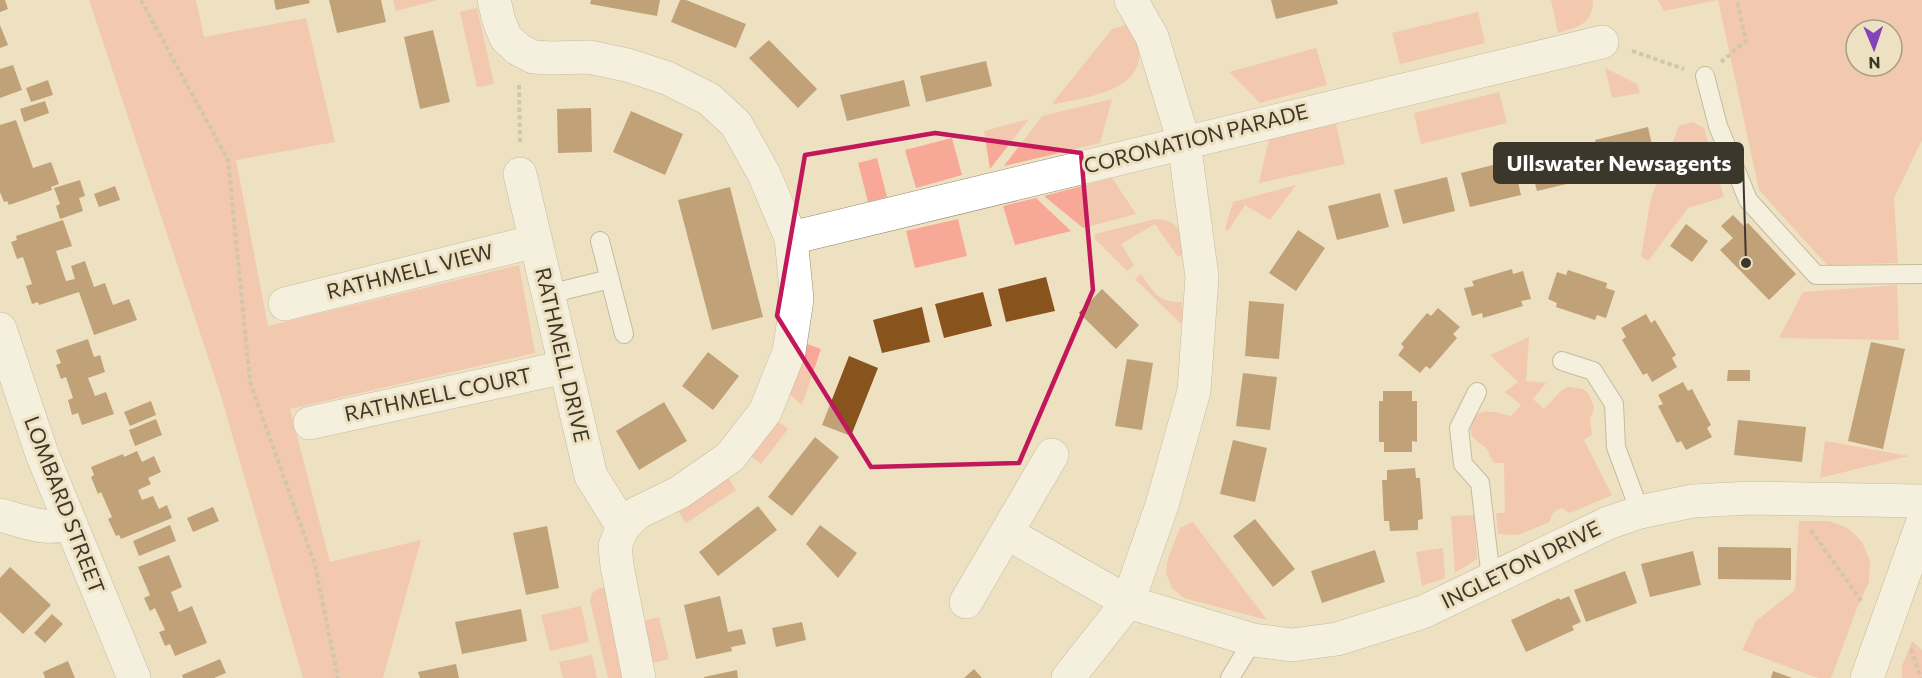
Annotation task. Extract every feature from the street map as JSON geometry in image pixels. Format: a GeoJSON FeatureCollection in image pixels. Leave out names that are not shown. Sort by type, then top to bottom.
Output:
{"type":"FeatureCollection","features":[{"type":"Feature","properties":{"kind":"street"},"geometry":{"type":"LineString","coordinates":[[494,0],[506,38],[518,49],[533,57],[589,57],[627,65],[667,78],[709,99],[736,124],[764,174],[791,238],[797,299],[789,352],[765,412],[730,457],[680,492],[637,513],[623,527],[615,546],[639,678]]}},
{"type":"Feature","properties":{"kind":"street"},"geometry":{"type":"LineString","coordinates":[[1068,678],[1128,602],[1162,505],[1194,391],[1202,277],[1184,142],[1152,37],[1131,0]]}},
{"type":"Feature","properties":{"kind":"street","name":"CORONATION PARADE"},"geometry":{"type":"LineString","coordinates":[[791,238],[1602,42]]}},
{"type":"Feature","properties":{"kind":"street","name":"RATHMELL DRIVE"},"geometry":{"type":"LineString","coordinates":[[520,174],[591,476],[623,527]]}},
{"type":"Feature","properties":{"kind":"street","name":"RATHMELL VIEW"},"geometry":{"type":"LineString","coordinates":[[285,304],[536,241]]}},
{"type":"Feature","properties":{"kind":"street","name":"LOMBARD STREET"},"geometry":{"type":"LineString","coordinates":[[0,329],[42,454],[134,678]]}},
{"type":"Feature","properties":{"kind":"street","name":"RATHMELL COURT"},"geometry":{"type":"LineString","coordinates":[[310,423],[565,367]]}},
{"type":"Feature","properties":{"kind":"street"},"geometry":{"type":"LineString","coordinates":[[966,602],[1052,455]]}},
{"type":"Feature","properties":{"kind":"street","name":"INGLETON DRIVE"},"geometry":{"type":"LineString","coordinates":[[1007,532],[1128,602],[1253,640],[1292,645],[1337,639],[1423,612],[1608,522],[1640,512],[1693,501],[1751,498],[1922,501]]}},
{"type":"Feature","properties":{"kind":"street"},"geometry":{"type":"LineString","coordinates":[[0,515],[40,526],[56,528],[69,524]]}},
{"type":"Feature","properties":{"kind":"street"},"geometry":{"type":"LineString","coordinates":[[1867,678],[1922,524]]}},
{"type":"Feature","properties":{"kind":"lane"},"geometry":{"type":"LineString","coordinates":[[1705,76],[1719,126],[1748,200],[1816,275],[1922,274]]}},
{"type":"Feature","properties":{"kind":"lane"},"geometry":{"type":"LineString","coordinates":[[600,241],[624,334]]}},
{"type":"Feature","properties":{"kind":"lane"},"geometry":{"type":"LineString","coordinates":[[549,294],[610,279]]}},
{"type":"Feature","properties":{"kind":"lane"},"geometry":{"type":"LineString","coordinates":[[1562,361],[1593,371],[1614,404],[1616,447],[1640,512]]}},
{"type":"Feature","properties":{"kind":"lane"},"geometry":{"type":"LineString","coordinates":[[1477,392],[1459,428],[1463,464],[1480,483],[1491,579]]}},
{"type":"Feature","properties":{"kind":"lane"},"geometry":{"type":"LineString","coordinates":[[1230,678],[1253,640]]}},
{"type":"Feature","properties":{"kind":"path"},"geometry":{"type":"LineString","coordinates":[[141,0],[228,160],[250,382],[315,565],[338,678]]}},
{"type":"Feature","properties":{"kind":"path"},"geometry":{"type":"LineString","coordinates":[[1602,42],[1705,76],[1746,40],[1737,0]]}},
{"type":"Feature","properties":{"kind":"path"},"geometry":{"type":"LineString","coordinates":[[518,49],[520,174]]}},
{"type":"Feature","properties":{"kind":"path"},"geometry":{"type":"LineString","coordinates":[[1804,498],[1804,521],[1860,602],[1891,611]]}},
{"type":"Feature","properties":{"kind":"highlighted area"},"geometry":{"type":"Polygon","coordinates":[[[935,133],[1081,153],[1093,290],[1019,463],[871,467],[777,316],[805,155],[935,133]]]}},
{"type":"Feature","properties":{"kind":"shaded area"},"geometry":{"type":"Polygon","coordinates":[[[89,0],[196,0],[204,37],[306,18],[335,142],[236,160],[268,326],[519,265],[535,353],[290,409],[330,562],[421,540],[383,678],[303,678],[220,393],[89,0]]]}},
{"type":"Feature","properties":{"kind":"shaded area"},"geometry":{"type":"Polygon","coordinates":[[[393,0],[438,0],[396,11],[393,0]]]}},
{"type":"Feature","properties":{"kind":"shaded area"},"geometry":{"type":"Polygon","coordinates":[[[1551,0],[1593,0],[1590,14],[1583,23],[1558,33],[1551,0]]]}},
{"type":"Feature","properties":{"kind":"shaded area"},"geometry":{"type":"Polygon","coordinates":[[[1658,0],[1718,0],[1664,11],[1658,0]]]}},
{"type":"Feature","properties":{"kind":"shaded area"},"geometry":{"type":"Polygon","coordinates":[[[1718,0],[1922,0],[1922,140],[1894,198],[1898,263],[1827,265],[1759,190],[1718,0]]]}},
{"type":"Feature","properties":{"kind":"shaded area"},"geometry":{"type":"Polygon","coordinates":[[[477,8],[494,84],[477,87],[460,12],[477,8]]]}},
{"type":"Feature","properties":{"kind":"shaded area"},"geometry":{"type":"Polygon","coordinates":[[[1478,12],[1485,43],[1400,64],[1392,33],[1478,12]]]}},
{"type":"Feature","properties":{"kind":"shaded area"},"geometry":{"type":"Polygon","coordinates":[[[1126,25],[1139,51],[1138,65],[1131,76],[1121,85],[1107,91],[1051,105],[1112,29],[1126,25]]]}},
{"type":"Feature","properties":{"kind":"shaded area"},"geometry":{"type":"Polygon","coordinates":[[[1316,48],[1327,85],[1260,103],[1229,72],[1316,48]]]}},
{"type":"Feature","properties":{"kind":"shaded area"},"geometry":{"type":"Polygon","coordinates":[[[1605,68],[1637,84],[1640,93],[1612,98],[1605,68]]]}},
{"type":"Feature","properties":{"kind":"shaded area"},"geometry":{"type":"Polygon","coordinates":[[[1499,92],[1507,123],[1421,144],[1414,113],[1499,92]]]}},
{"type":"Feature","properties":{"kind":"shaded area"},"geometry":{"type":"Polygon","coordinates":[[[1112,99],[1100,143],[1004,166],[1042,116],[1112,99]]]}},
{"type":"Feature","properties":{"kind":"shaded area"},"geometry":{"type":"Polygon","coordinates":[[[1029,119],[990,169],[984,131],[1029,119]]]}},
{"type":"Feature","properties":{"kind":"shaded area"},"geometry":{"type":"Polygon","coordinates":[[[1692,122],[1704,128],[1724,197],[1688,208],[1648,261],[1641,256],[1651,198],[1679,126],[1692,122]]]}},
{"type":"Feature","properties":{"kind":"shaded area"},"geometry":{"type":"Polygon","coordinates":[[[1336,124],[1345,164],[1259,183],[1269,139],[1336,124]]]}},
{"type":"Feature","properties":{"kind":"shaded area"},"geometry":{"type":"Polygon","coordinates":[[[952,138],[962,175],[916,188],[905,150],[952,138]]]}},
{"type":"Feature","properties":{"kind":"shaded area"},"geometry":{"type":"Polygon","coordinates":[[[877,158],[887,197],[868,202],[858,163],[877,158]]]}},
{"type":"Feature","properties":{"kind":"shaded area"},"geometry":{"type":"Polygon","coordinates":[[[1112,178],[1136,214],[1083,228],[1044,196],[1112,178]]]}},
{"type":"Feature","properties":{"kind":"shaded area"},"geometry":{"type":"Polygon","coordinates":[[[1296,185],[1270,220],[1245,205],[1228,231],[1225,229],[1233,202],[1296,185]]]}},
{"type":"Feature","properties":{"kind":"shaded area"},"geometry":{"type":"Polygon","coordinates":[[[1036,198],[1071,231],[1015,245],[1003,206],[1036,198]]]}},
{"type":"Feature","properties":{"kind":"shaded area"},"geometry":{"type":"Polygon","coordinates":[[[958,219],[967,256],[915,268],[906,231],[958,219]]]}},
{"type":"Feature","properties":{"kind":"shaded area"},"geometry":{"type":"Polygon","coordinates":[[[1156,219],[1175,225],[1183,239],[1185,253],[1178,257],[1155,224],[1121,244],[1134,265],[1127,271],[1095,239],[1095,234],[1156,219]]]}},
{"type":"Feature","properties":{"kind":"shaded area"},"geometry":{"type":"Polygon","coordinates":[[[1141,274],[1157,295],[1167,301],[1182,302],[1181,324],[1135,279],[1141,274]]]}},
{"type":"Feature","properties":{"kind":"shaded area"},"geometry":{"type":"Polygon","coordinates":[[[1897,285],[1899,340],[1779,338],[1803,292],[1897,285]]]}},
{"type":"Feature","properties":{"kind":"shaded area"},"geometry":{"type":"Polygon","coordinates":[[[1529,337],[1526,381],[1546,383],[1533,399],[1544,409],[1562,390],[1568,387],[1583,389],[1589,394],[1594,408],[1590,420],[1592,434],[1584,440],[1612,495],[1570,513],[1562,508],[1559,509],[1553,513],[1550,522],[1518,535],[1498,534],[1496,513],[1505,513],[1504,463],[1494,463],[1487,449],[1472,436],[1471,427],[1479,413],[1495,412],[1511,416],[1521,405],[1505,392],[1518,382],[1490,355],[1529,337]]]}},
{"type":"Feature","properties":{"kind":"shaded area"},"geometry":{"type":"Polygon","coordinates":[[[807,344],[821,349],[802,405],[789,394],[807,344]]]}},
{"type":"Feature","properties":{"kind":"shaded area"},"geometry":{"type":"Polygon","coordinates":[[[775,419],[788,429],[761,464],[748,454],[775,419]]]}},
{"type":"Feature","properties":{"kind":"shaded area"},"geometry":{"type":"Polygon","coordinates":[[[1825,441],[1909,456],[1820,478],[1825,441]]]}},
{"type":"Feature","properties":{"kind":"shaded area"},"geometry":{"type":"Polygon","coordinates":[[[726,474],[736,490],[686,523],[676,508],[726,474]]]}},
{"type":"Feature","properties":{"kind":"shaded area"},"geometry":{"type":"Polygon","coordinates":[[[1474,515],[1477,559],[1455,573],[1451,516],[1474,515]]]}},
{"type":"Feature","properties":{"kind":"shaded area"},"geometry":{"type":"Polygon","coordinates":[[[1799,521],[1829,521],[1848,528],[1862,542],[1870,561],[1869,582],[1831,678],[1818,678],[1742,650],[1756,621],[1795,590],[1799,521]]]}},
{"type":"Feature","properties":{"kind":"shaded area"},"geometry":{"type":"Polygon","coordinates":[[[1193,522],[1267,620],[1184,598],[1172,588],[1166,573],[1168,558],[1180,528],[1193,522]]]}},
{"type":"Feature","properties":{"kind":"shaded area"},"geometry":{"type":"Polygon","coordinates":[[[1443,548],[1445,578],[1422,586],[1416,552],[1443,548]]]}},
{"type":"Feature","properties":{"kind":"shaded area"},"geometry":{"type":"Polygon","coordinates":[[[605,587],[626,678],[608,678],[590,601],[594,591],[605,587]]]}},
{"type":"Feature","properties":{"kind":"shaded area"},"geometry":{"type":"Polygon","coordinates":[[[581,606],[589,642],[550,651],[541,615],[581,606]]]}},
{"type":"Feature","properties":{"kind":"shaded area"},"geometry":{"type":"Polygon","coordinates":[[[659,617],[669,659],[652,663],[643,621],[659,617]]]}},
{"type":"Feature","properties":{"kind":"shaded area"},"geometry":{"type":"Polygon","coordinates":[[[1912,641],[1922,650],[1922,678],[1902,678],[1902,666],[1912,641]]]}},
{"type":"Feature","properties":{"kind":"shaded area"},"geometry":{"type":"Polygon","coordinates":[[[592,655],[597,678],[563,678],[559,662],[592,655]]]}},
{"type":"Feature","properties":{"kind":"building"},"geometry":{"type":"Polygon","coordinates":[[[0,0],[5,0],[8,9],[0,12],[0,0]]]}},
{"type":"Feature","properties":{"kind":"building"},"geometry":{"type":"Polygon","coordinates":[[[274,0],[309,0],[310,3],[276,10],[274,0]]]}},
{"type":"Feature","properties":{"kind":"building"},"geometry":{"type":"Polygon","coordinates":[[[329,0],[381,0],[386,22],[337,33],[329,0]]]}},
{"type":"Feature","properties":{"kind":"building"},"geometry":{"type":"Polygon","coordinates":[[[591,0],[660,0],[657,16],[590,4],[591,0]]]}},
{"type":"Feature","properties":{"kind":"building"},"geometry":{"type":"Polygon","coordinates":[[[680,0],[686,0],[746,24],[736,48],[671,22],[680,0]]]}},
{"type":"Feature","properties":{"kind":"building"},"geometry":{"type":"Polygon","coordinates":[[[1271,0],[1337,0],[1338,4],[1276,19],[1271,0]]]}},
{"type":"Feature","properties":{"kind":"building"},"geometry":{"type":"Polygon","coordinates":[[[0,25],[8,45],[0,48],[0,25]]]}},
{"type":"Feature","properties":{"kind":"building"},"geometry":{"type":"Polygon","coordinates":[[[433,30],[450,102],[420,109],[404,37],[433,30]]]}},
{"type":"Feature","properties":{"kind":"building"},"geometry":{"type":"Polygon","coordinates":[[[769,40],[817,89],[798,108],[749,58],[769,40]]]}},
{"type":"Feature","properties":{"kind":"building"},"geometry":{"type":"Polygon","coordinates":[[[986,61],[992,86],[926,102],[920,76],[986,61]]]}},
{"type":"Feature","properties":{"kind":"building"},"geometry":{"type":"Polygon","coordinates":[[[13,65],[22,90],[0,98],[0,69],[13,65]]]}},
{"type":"Feature","properties":{"kind":"building"},"geometry":{"type":"Polygon","coordinates":[[[48,80],[53,95],[31,102],[26,88],[48,80]]]}},
{"type":"Feature","properties":{"kind":"building"},"geometry":{"type":"Polygon","coordinates":[[[904,80],[910,106],[847,121],[840,95],[904,80]]]}},
{"type":"Feature","properties":{"kind":"building"},"geometry":{"type":"Polygon","coordinates":[[[45,101],[49,113],[24,122],[20,109],[45,101]]]}},
{"type":"Feature","properties":{"kind":"building"},"geometry":{"type":"Polygon","coordinates":[[[591,108],[592,152],[558,153],[557,109],[591,108]]]}},
{"type":"Feature","properties":{"kind":"building"},"geometry":{"type":"Polygon","coordinates":[[[631,111],[683,134],[665,175],[613,152],[631,111]]]}},
{"type":"Feature","properties":{"kind":"building"},"geometry":{"type":"Polygon","coordinates":[[[16,120],[33,168],[51,162],[59,184],[51,187],[52,190],[9,205],[7,201],[4,202],[0,192],[0,125],[16,120]]]}},
{"type":"Feature","properties":{"kind":"building"},"geometry":{"type":"Polygon","coordinates":[[[1648,127],[1656,162],[1603,175],[1595,140],[1648,127]]]}},
{"type":"Feature","properties":{"kind":"building"},"geometry":{"type":"Polygon","coordinates":[[[1580,144],[1588,179],[1537,191],[1528,156],[1580,144]]]}},
{"type":"Feature","properties":{"kind":"building"},"geometry":{"type":"Polygon","coordinates":[[[1513,160],[1521,195],[1470,207],[1461,173],[1513,160]]]}},
{"type":"Feature","properties":{"kind":"building"},"geometry":{"type":"Polygon","coordinates":[[[1447,177],[1455,211],[1403,224],[1394,190],[1447,177]]]}},
{"type":"Feature","properties":{"kind":"building"},"geometry":{"type":"Polygon","coordinates":[[[80,180],[85,196],[79,198],[83,211],[60,219],[56,206],[60,204],[54,188],[80,180]]]}},
{"type":"Feature","properties":{"kind":"building"},"geometry":{"type":"Polygon","coordinates":[[[115,186],[120,200],[99,207],[94,194],[115,186]]]}},
{"type":"Feature","properties":{"kind":"building"},"geometry":{"type":"Polygon","coordinates":[[[730,187],[763,317],[712,330],[678,200],[730,187]]]}},
{"type":"Feature","properties":{"kind":"building"},"geometry":{"type":"Polygon","coordinates":[[[1380,193],[1389,227],[1337,240],[1328,206],[1380,193]]]}},
{"type":"Feature","properties":{"kind":"building"},"geometry":{"type":"Polygon","coordinates":[[[1733,215],[1744,226],[1748,223],[1796,274],[1769,300],[1720,250],[1733,238],[1721,226],[1733,215]]]}},
{"type":"Feature","properties":{"kind":"building"},"geometry":{"type":"Polygon","coordinates":[[[63,220],[72,246],[56,251],[66,281],[75,279],[71,266],[85,261],[94,287],[105,283],[113,305],[129,299],[137,320],[94,335],[79,292],[39,305],[38,302],[32,304],[26,286],[32,284],[23,257],[17,259],[11,242],[17,240],[16,236],[63,220]]]}},
{"type":"Feature","properties":{"kind":"building"},"geometry":{"type":"Polygon","coordinates":[[[1686,224],[1708,241],[1692,262],[1670,246],[1686,224]]]}},
{"type":"Feature","properties":{"kind":"building"},"geometry":{"type":"Polygon","coordinates":[[[1298,230],[1325,248],[1296,291],[1269,273],[1298,230]]]}},
{"type":"Feature","properties":{"kind":"building"},"geometry":{"type":"Polygon","coordinates":[[[1512,269],[1513,274],[1523,271],[1531,299],[1521,301],[1523,306],[1483,318],[1482,313],[1472,316],[1464,288],[1474,286],[1472,281],[1512,269]]]}},
{"type":"Feature","properties":{"kind":"building"},"geometry":{"type":"Polygon","coordinates":[[[1568,270],[1607,283],[1606,288],[1615,291],[1606,318],[1597,315],[1595,320],[1556,307],[1557,303],[1548,299],[1557,272],[1566,275],[1568,270]]]}},
{"type":"Feature","properties":{"kind":"building"},"geometry":{"type":"Polygon","coordinates":[[[1046,277],[1055,311],[1006,322],[998,289],[1046,277]]]}},
{"type":"Feature","properties":{"kind":"building"},"geometry":{"type":"Polygon","coordinates":[[[1102,289],[1139,325],[1116,349],[1079,313],[1102,289]]]}},
{"type":"Feature","properties":{"kind":"building"},"geometry":{"type":"Polygon","coordinates":[[[983,292],[992,326],[944,338],[935,304],[983,292]]]}},
{"type":"Feature","properties":{"kind":"building"},"geometry":{"type":"Polygon","coordinates":[[[1249,301],[1284,304],[1279,359],[1245,356],[1249,301]]]}},
{"type":"Feature","properties":{"kind":"building"},"geometry":{"type":"Polygon","coordinates":[[[922,307],[930,342],[882,353],[873,320],[922,307]]]}},
{"type":"Feature","properties":{"kind":"building"},"geometry":{"type":"Polygon","coordinates":[[[1438,308],[1460,327],[1453,334],[1457,338],[1430,369],[1426,366],[1420,373],[1398,355],[1404,347],[1401,344],[1427,313],[1431,316],[1438,308]]]}},
{"type":"Feature","properties":{"kind":"building"},"geometry":{"type":"Polygon","coordinates":[[[1646,314],[1651,323],[1655,320],[1676,355],[1672,358],[1677,367],[1652,382],[1647,373],[1643,375],[1622,340],[1626,337],[1621,328],[1646,314]]]}},
{"type":"Feature","properties":{"kind":"building"},"geometry":{"type":"Polygon","coordinates":[[[88,339],[94,357],[100,355],[105,372],[88,378],[95,396],[106,392],[114,414],[82,425],[78,413],[72,415],[68,400],[73,398],[66,377],[61,379],[56,365],[61,363],[56,350],[88,339]]]}},
{"type":"Feature","properties":{"kind":"building"},"geometry":{"type":"Polygon","coordinates":[[[1871,342],[1905,349],[1883,449],[1848,441],[1871,342]]]}},
{"type":"Feature","properties":{"kind":"building"},"geometry":{"type":"Polygon","coordinates":[[[708,352],[739,376],[713,410],[682,386],[708,352]]]}},
{"type":"Feature","properties":{"kind":"building"},"geometry":{"type":"Polygon","coordinates":[[[849,356],[878,368],[851,436],[822,425],[849,356]]]}},
{"type":"Feature","properties":{"kind":"building"},"geometry":{"type":"Polygon","coordinates":[[[1127,359],[1153,363],[1142,430],[1115,426],[1127,359]]]}},
{"type":"Feature","properties":{"kind":"building"},"geometry":{"type":"Polygon","coordinates":[[[1728,370],[1750,370],[1750,381],[1727,381],[1728,370]]]}},
{"type":"Feature","properties":{"kind":"building"},"geometry":{"type":"Polygon","coordinates":[[[1243,373],[1277,377],[1270,430],[1236,426],[1243,373]]]}},
{"type":"Feature","properties":{"kind":"building"},"geometry":{"type":"Polygon","coordinates":[[[1683,382],[1688,391],[1692,389],[1711,425],[1707,428],[1712,437],[1686,450],[1681,441],[1677,443],[1658,406],[1663,404],[1658,395],[1683,382]]]}},
{"type":"Feature","properties":{"kind":"building"},"geometry":{"type":"Polygon","coordinates":[[[1383,391],[1412,391],[1412,401],[1417,401],[1417,442],[1412,441],[1412,452],[1384,452],[1384,442],[1379,442],[1379,401],[1383,401],[1383,391]]]}},
{"type":"Feature","properties":{"kind":"building"},"geometry":{"type":"Polygon","coordinates":[[[151,401],[156,415],[130,426],[124,412],[151,401]]]}},
{"type":"Feature","properties":{"kind":"building"},"geometry":{"type":"Polygon","coordinates":[[[664,402],[687,441],[639,470],[616,431],[664,402]]]}},
{"type":"Feature","properties":{"kind":"building"},"geometry":{"type":"Polygon","coordinates":[[[156,419],[162,435],[135,446],[129,430],[156,419]]]}},
{"type":"Feature","properties":{"kind":"building"},"geometry":{"type":"Polygon","coordinates":[[[1738,420],[1806,427],[1802,462],[1734,455],[1738,420]]]}},
{"type":"Feature","properties":{"kind":"building"},"geometry":{"type":"Polygon","coordinates":[[[815,437],[839,457],[792,516],[768,497],[815,437]]]}},
{"type":"Feature","properties":{"kind":"building"},"geometry":{"type":"Polygon","coordinates":[[[1233,440],[1267,448],[1255,502],[1220,494],[1233,440]]]}},
{"type":"Feature","properties":{"kind":"building"},"geometry":{"type":"Polygon","coordinates":[[[137,451],[142,462],[154,456],[161,472],[148,478],[151,484],[138,490],[142,500],[153,496],[159,509],[167,505],[172,518],[121,539],[119,535],[116,536],[108,519],[112,517],[101,492],[98,494],[91,477],[94,475],[91,467],[137,451]]]}},
{"type":"Feature","properties":{"kind":"building"},"geometry":{"type":"Polygon","coordinates":[[[1415,468],[1416,478],[1420,478],[1423,519],[1418,520],[1418,530],[1390,531],[1389,521],[1384,521],[1382,480],[1387,480],[1387,470],[1415,468]]]}},
{"type":"Feature","properties":{"kind":"building"},"geometry":{"type":"Polygon","coordinates":[[[758,506],[777,530],[718,576],[699,552],[758,506]]]}},
{"type":"Feature","properties":{"kind":"building"},"geometry":{"type":"Polygon","coordinates":[[[213,507],[219,521],[193,532],[187,518],[213,507]]]}},
{"type":"Feature","properties":{"kind":"building"},"geometry":{"type":"Polygon","coordinates":[[[1255,519],[1295,569],[1273,587],[1233,536],[1255,519]]]}},
{"type":"Feature","properties":{"kind":"building"},"geometry":{"type":"Polygon","coordinates":[[[170,525],[176,541],[139,556],[133,541],[170,525]]]}},
{"type":"Feature","properties":{"kind":"building"},"geometry":{"type":"Polygon","coordinates":[[[820,525],[857,553],[838,578],[806,544],[820,525]]]}},
{"type":"Feature","properties":{"kind":"building"},"geometry":{"type":"Polygon","coordinates":[[[547,526],[559,588],[526,595],[513,533],[547,526]]]}},
{"type":"Feature","properties":{"kind":"building"},"geometry":{"type":"Polygon","coordinates":[[[1718,547],[1791,548],[1791,580],[1718,579],[1718,547]]]}},
{"type":"Feature","properties":{"kind":"building"},"geometry":{"type":"Polygon","coordinates":[[[1375,550],[1385,582],[1322,603],[1311,571],[1375,550]]]}},
{"type":"Feature","properties":{"kind":"building"},"geometry":{"type":"Polygon","coordinates":[[[1693,551],[1701,585],[1650,597],[1641,564],[1693,551]]]}},
{"type":"Feature","properties":{"kind":"building"},"geometry":{"type":"Polygon","coordinates":[[[169,555],[182,587],[171,592],[179,612],[192,606],[207,643],[175,656],[170,644],[165,646],[159,632],[165,630],[155,608],[150,611],[144,598],[150,595],[138,567],[169,555]]]}},
{"type":"Feature","properties":{"kind":"building"},"geometry":{"type":"Polygon","coordinates":[[[10,567],[51,605],[23,634],[0,612],[0,578],[10,567]]]}},
{"type":"Feature","properties":{"kind":"building"},"geometry":{"type":"Polygon","coordinates":[[[1625,571],[1637,603],[1586,622],[1574,590],[1625,571]]]}},
{"type":"Feature","properties":{"kind":"building"},"geometry":{"type":"Polygon","coordinates":[[[720,596],[728,632],[742,629],[746,644],[731,647],[732,651],[696,659],[684,605],[720,596]]]}},
{"type":"Feature","properties":{"kind":"building"},"geometry":{"type":"Polygon","coordinates":[[[1569,596],[1581,622],[1572,626],[1574,630],[1526,652],[1511,620],[1559,598],[1560,600],[1569,596]]]}},
{"type":"Feature","properties":{"kind":"building"},"geometry":{"type":"Polygon","coordinates":[[[521,609],[527,641],[462,654],[455,622],[521,609]]]}},
{"type":"Feature","properties":{"kind":"building"},"geometry":{"type":"Polygon","coordinates":[[[52,614],[63,624],[45,643],[34,633],[52,614]]]}},
{"type":"Feature","properties":{"kind":"building"},"geometry":{"type":"Polygon","coordinates":[[[802,622],[806,640],[776,647],[772,628],[802,622]]]}},
{"type":"Feature","properties":{"kind":"building"},"geometry":{"type":"Polygon","coordinates":[[[220,659],[226,673],[214,678],[183,678],[182,675],[220,659]]]}},
{"type":"Feature","properties":{"kind":"building"},"geometry":{"type":"Polygon","coordinates":[[[68,661],[75,678],[45,678],[43,672],[68,661]]]}},
{"type":"Feature","properties":{"kind":"building"},"geometry":{"type":"Polygon","coordinates":[[[456,664],[459,678],[420,678],[418,672],[456,664]]]}},
{"type":"Feature","properties":{"kind":"building"},"geometry":{"type":"Polygon","coordinates":[[[974,669],[982,678],[964,678],[974,669]]]}},
{"type":"Feature","properties":{"kind":"building"},"geometry":{"type":"Polygon","coordinates":[[[737,670],[738,678],[704,678],[704,677],[737,670]]]}},
{"type":"Feature","properties":{"kind":"building"},"geometry":{"type":"Polygon","coordinates":[[[1773,671],[1792,678],[1771,678],[1773,671]]]}},
{"type":"Feature","properties":{"kind":"place","name":"Ullswater Newsagents"},"geometry":{"type":"Point","coordinates":[1746,263]}}]}
